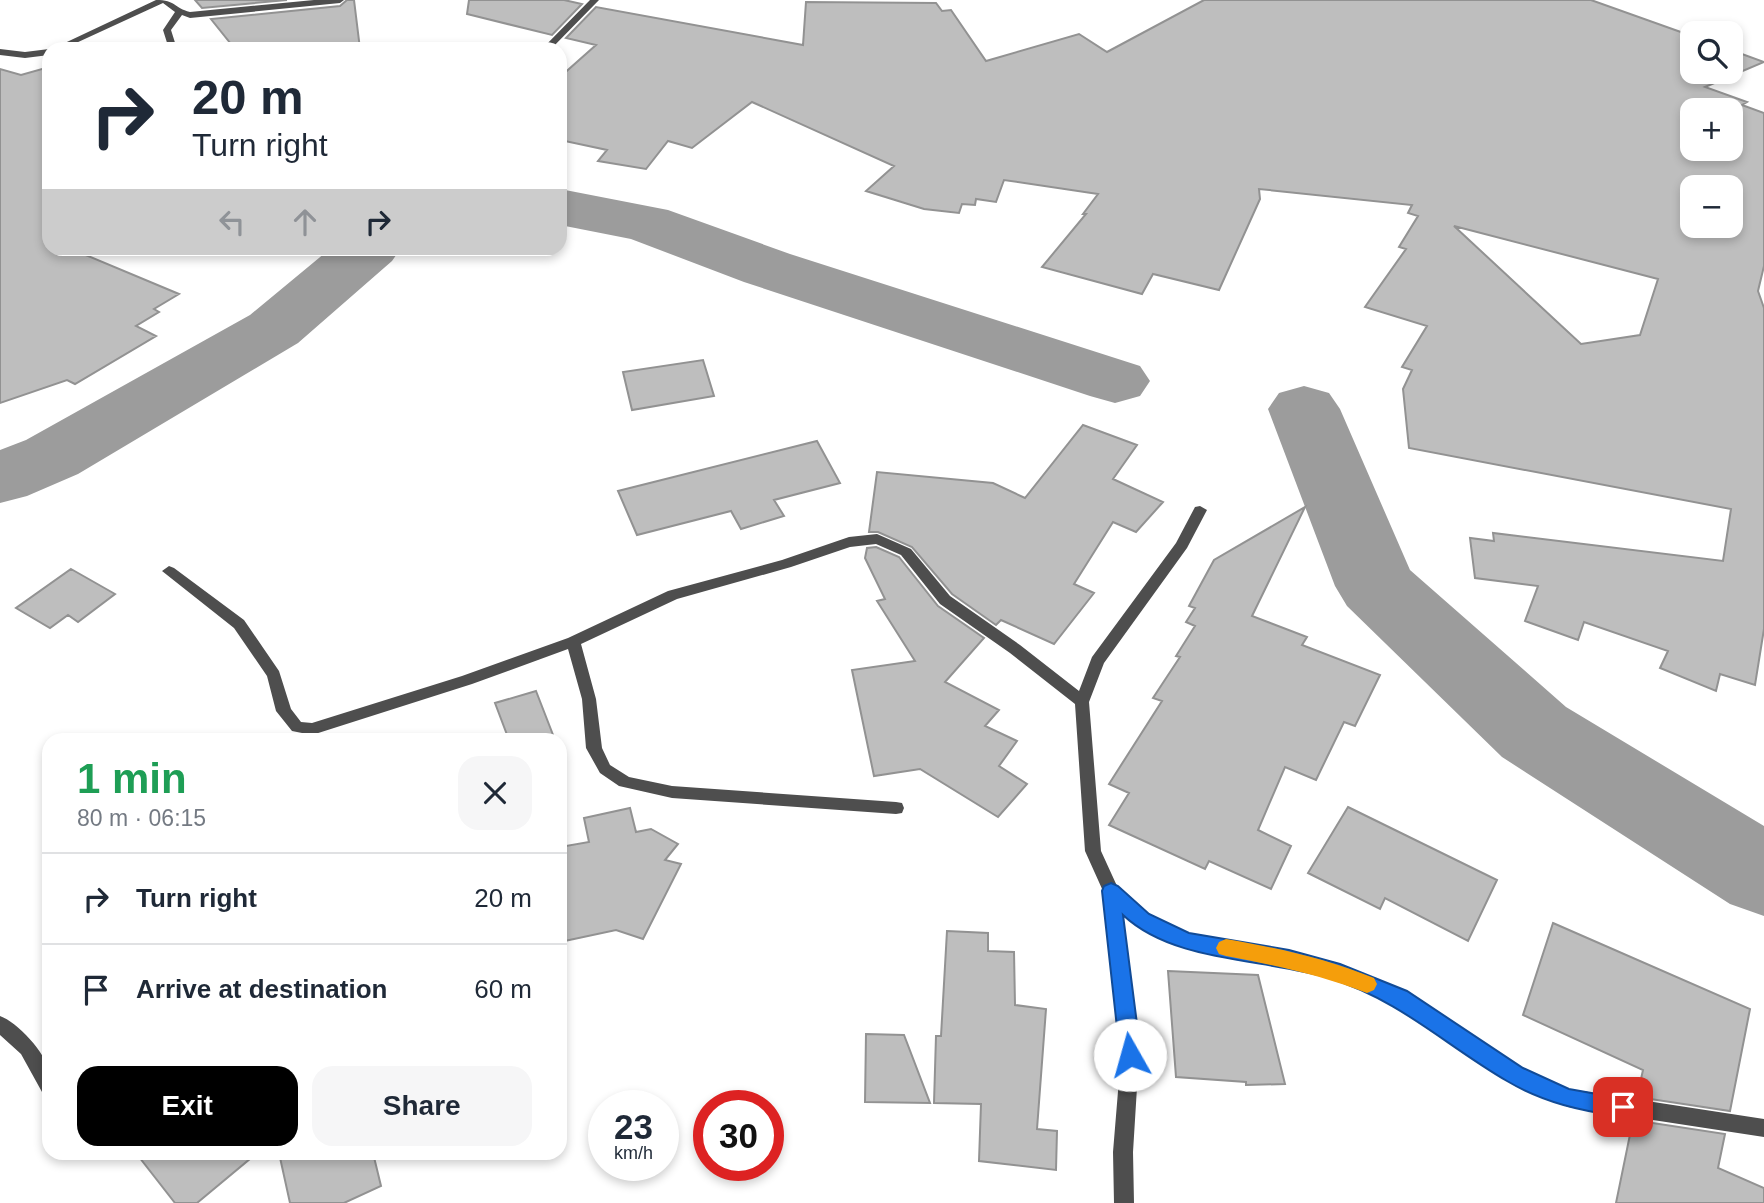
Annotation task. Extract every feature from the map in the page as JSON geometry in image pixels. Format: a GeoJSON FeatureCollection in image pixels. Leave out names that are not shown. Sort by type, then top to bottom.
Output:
{"type":"FeatureCollection","features":[{"type":"Feature","properties":{"kind":"street"},"geometry":{"type":"LineString","coordinates":[[71,42],[164,0],[180,12],[190,15],[340,0]]}},
{"type":"Feature","properties":{"kind":"street"},"geometry":{"type":"LineString","coordinates":[[553,42],[595,0]]}},
{"type":"Feature","properties":{"kind":"street"},"geometry":{"type":"LineString","coordinates":[[171,42],[167,30],[180,12]]}},
{"type":"Feature","properties":{"kind":"street"},"geometry":{"type":"LineString","coordinates":[[0,52],[25,55],[42,53]]}},
{"type":"Feature","properties":{"kind":"street"},"geometry":{"type":"LineString","coordinates":[[1124,1203],[1123,1152],[1130,1055],[1111,891],[1093,851],[1082,702],[1097,661],[1182,545],[1200,510]]}},
{"type":"Feature","properties":{"kind":"street"},"geometry":{"type":"LineString","coordinates":[[169,570],[239,624],[274,675],[284,711],[297,727],[312,729],[467,680],[573,642],[673,595],[786,564],[849,542],[877,539],[906,552],[945,600],[1015,649],[1082,702]]}},
{"type":"Feature","properties":{"kind":"street"},"geometry":{"type":"LineString","coordinates":[[573,642],[589,699],[594,748],[606,769],[625,782],[673,792],[896,808]]}},
{"type":"Feature","properties":{"kind":"street"},"geometry":{"type":"LineString","coordinates":[[1111,891],[1142,920],[1187,941],[1289,958],[1334,970],[1400,997],[1516,1075],[1568,1098],[1764,1129]]}},
{"type":"Feature","properties":{"kind":"street"},"geometry":{"type":"LineString","coordinates":[[0,1024],[27,1048],[42,1074]]}},
{"type":"Feature","properties":{"kind":"building"},"geometry":{"type":"Polygon","coordinates":[[[195,0],[287,0],[202,8],[195,0]]]}},
{"type":"Feature","properties":{"kind":"building"},"geometry":{"type":"Polygon","coordinates":[[[347,0],[354,0],[359,42],[229,42],[211,19],[340,6],[347,0]]]}},
{"type":"Feature","properties":{"kind":"building"},"geometry":{"type":"Polygon","coordinates":[[[469,0],[564,0],[582,4],[552,35],[467,14],[469,0]]]}},
{"type":"Feature","properties":{"kind":"building"},"geometry":{"type":"Polygon","coordinates":[[[1204,0],[1591,0],[1680,32],[1680,84],[1712,84],[1705,87],[1736,98],[1680,98],[1680,161],[1743,161],[1743,105],[1764,113],[1764,266],[1758,291],[1764,308],[1764,629],[1755,685],[1720,674],[1716,691],[1660,668],[1668,651],[1584,622],[1578,640],[1525,621],[1538,586],[1475,578],[1470,538],[1494,541],[1493,533],[1723,561],[1731,509],[1409,448],[1403,389],[1412,370],[1402,367],[1427,326],[1365,307],[1406,249],[1399,247],[1418,216],[1408,213],[1412,205],[1259,189],[1260,199],[1219,290],[1153,274],[1142,294],[1042,267],[1086,214],[1083,214],[1098,194],[1004,180],[996,202],[976,199],[975,205],[962,204],[959,213],[924,209],[866,191],[894,166],[752,102],[692,148],[668,141],[646,169],[598,161],[607,150],[567,141],[567,71],[596,45],[566,38],[596,7],[803,45],[806,2],[936,3],[942,11],[951,10],[986,61],[1079,34],[1107,52],[1204,0]],[[1454,226],[1581,344],[1640,335],[1658,279],[1454,226]]]}},
{"type":"Feature","properties":{"kind":"building"},"geometry":{"type":"Polygon","coordinates":[[[1743,54],[1764,62],[1743,71],[1743,54]]]}},
{"type":"Feature","properties":{"kind":"building"},"geometry":{"type":"Polygon","coordinates":[[[0,69],[21,75],[42,69],[42,256],[88,256],[179,294],[154,309],[159,312],[136,326],[156,336],[75,384],[67,380],[0,403],[0,69]]]}},
{"type":"Feature","properties":{"kind":"building"},"geometry":{"type":"Polygon","coordinates":[[[703,360],[714,396],[632,410],[623,372],[703,360]]]}},
{"type":"Feature","properties":{"kind":"building"},"geometry":{"type":"Polygon","coordinates":[[[1083,425],[1137,445],[1113,479],[1163,502],[1136,532],[1113,522],[1074,584],[1094,593],[1054,644],[1001,620],[996,625],[952,594],[912,547],[878,532],[869,532],[877,472],[993,483],[1025,498],[1083,425]]]}},
{"type":"Feature","properties":{"kind":"building"},"geometry":{"type":"Polygon","coordinates":[[[817,441],[840,483],[774,500],[784,516],[741,529],[731,511],[637,535],[618,491],[817,441]]]}},
{"type":"Feature","properties":{"kind":"building"},"geometry":{"type":"Polygon","coordinates":[[[1305,507],[1252,616],[1307,637],[1302,645],[1380,675],[1355,726],[1344,722],[1316,780],[1285,767],[1258,830],[1291,846],[1271,889],[1209,861],[1205,869],[1109,825],[1129,793],[1109,784],[1162,701],[1153,698],[1180,657],[1176,656],[1195,626],[1186,622],[1195,608],[1189,606],[1214,560],[1305,507]]]}},
{"type":"Feature","properties":{"kind":"building"},"geometry":{"type":"Polygon","coordinates":[[[876,547],[899,557],[938,606],[984,638],[945,682],[999,710],[985,726],[1017,741],[999,766],[1027,784],[998,817],[920,769],[874,776],[852,670],[915,661],[877,601],[885,599],[865,558],[867,548],[876,547]]]}},
{"type":"Feature","properties":{"kind":"building"},"geometry":{"type":"Polygon","coordinates":[[[71,569],[115,594],[78,622],[68,615],[50,628],[16,608],[71,569]]]}},
{"type":"Feature","properties":{"kind":"building"},"geometry":{"type":"Polygon","coordinates":[[[536,691],[552,733],[506,733],[495,703],[536,691]]]}},
{"type":"Feature","properties":{"kind":"building"},"geometry":{"type":"Polygon","coordinates":[[[1348,807],[1497,880],[1468,941],[1385,898],[1380,909],[1308,873],[1348,807]]]}},
{"type":"Feature","properties":{"kind":"building"},"geometry":{"type":"Polygon","coordinates":[[[630,808],[636,832],[651,829],[678,844],[665,860],[681,864],[643,939],[616,930],[567,940],[567,846],[589,842],[584,818],[630,808]]]}},
{"type":"Feature","properties":{"kind":"building"},"geometry":{"type":"Polygon","coordinates":[[[1553,923],[1750,1009],[1730,1111],[1637,1097],[1643,1070],[1523,1015],[1553,923]]]}},
{"type":"Feature","properties":{"kind":"building"},"geometry":{"type":"Polygon","coordinates":[[[947,931],[988,933],[988,951],[1014,952],[1015,1005],[1046,1009],[1037,1129],[1057,1131],[1056,1170],[979,1161],[981,1104],[934,1103],[936,1036],[941,1036],[947,931]]]}},
{"type":"Feature","properties":{"kind":"building"},"geometry":{"type":"Polygon","coordinates":[[[1168,971],[1258,975],[1285,1084],[1246,1085],[1246,1082],[1176,1077],[1168,971]]]}},
{"type":"Feature","properties":{"kind":"building"},"geometry":{"type":"Polygon","coordinates":[[[866,1034],[904,1035],[930,1103],[865,1102],[866,1034]]]}},
{"type":"Feature","properties":{"kind":"building"},"geometry":{"type":"Polygon","coordinates":[[[1633,1120],[1725,1134],[1718,1168],[1764,1188],[1764,1203],[1616,1203],[1633,1120]]]}},
{"type":"Feature","properties":{"kind":"building"},"geometry":{"type":"Polygon","coordinates":[[[141,1160],[249,1160],[197,1203],[175,1203],[141,1160]]]}},
{"type":"Feature","properties":{"kind":"building"},"geometry":{"type":"Polygon","coordinates":[[[281,1160],[375,1160],[381,1186],[344,1203],[290,1203],[281,1160]]]}},
{"type":"Feature","properties":{"kind":"waterway"},"geometry":{"type":"LineString","coordinates":[[567,208],[646,223],[767,268],[1115,381]]}},
{"type":"Feature","properties":{"kind":"waterway"},"geometry":{"type":"LineString","coordinates":[[0,478],[52,457],[274,329],[361,256]]}},
{"type":"Feature","properties":{"kind":"waterway"},"geometry":{"type":"LineString","coordinates":[[1304,409],[1376,586],[1534,732],[1764,875]]}},
{"type":"Feature","properties":{"kind":"slow traffic"},"geometry":{"type":"LineString","coordinates":[[1226,948],[1289,958],[1334,970],[1367,984]]}},
{"type":"Feature","properties":{"kind":"route"},"geometry":{"type":"LineString","coordinates":[[1130,1055],[1111,891],[1142,920],[1187,941],[1289,958],[1334,970],[1400,997],[1516,1075],[1568,1098],[1623,1107]]}}]}
